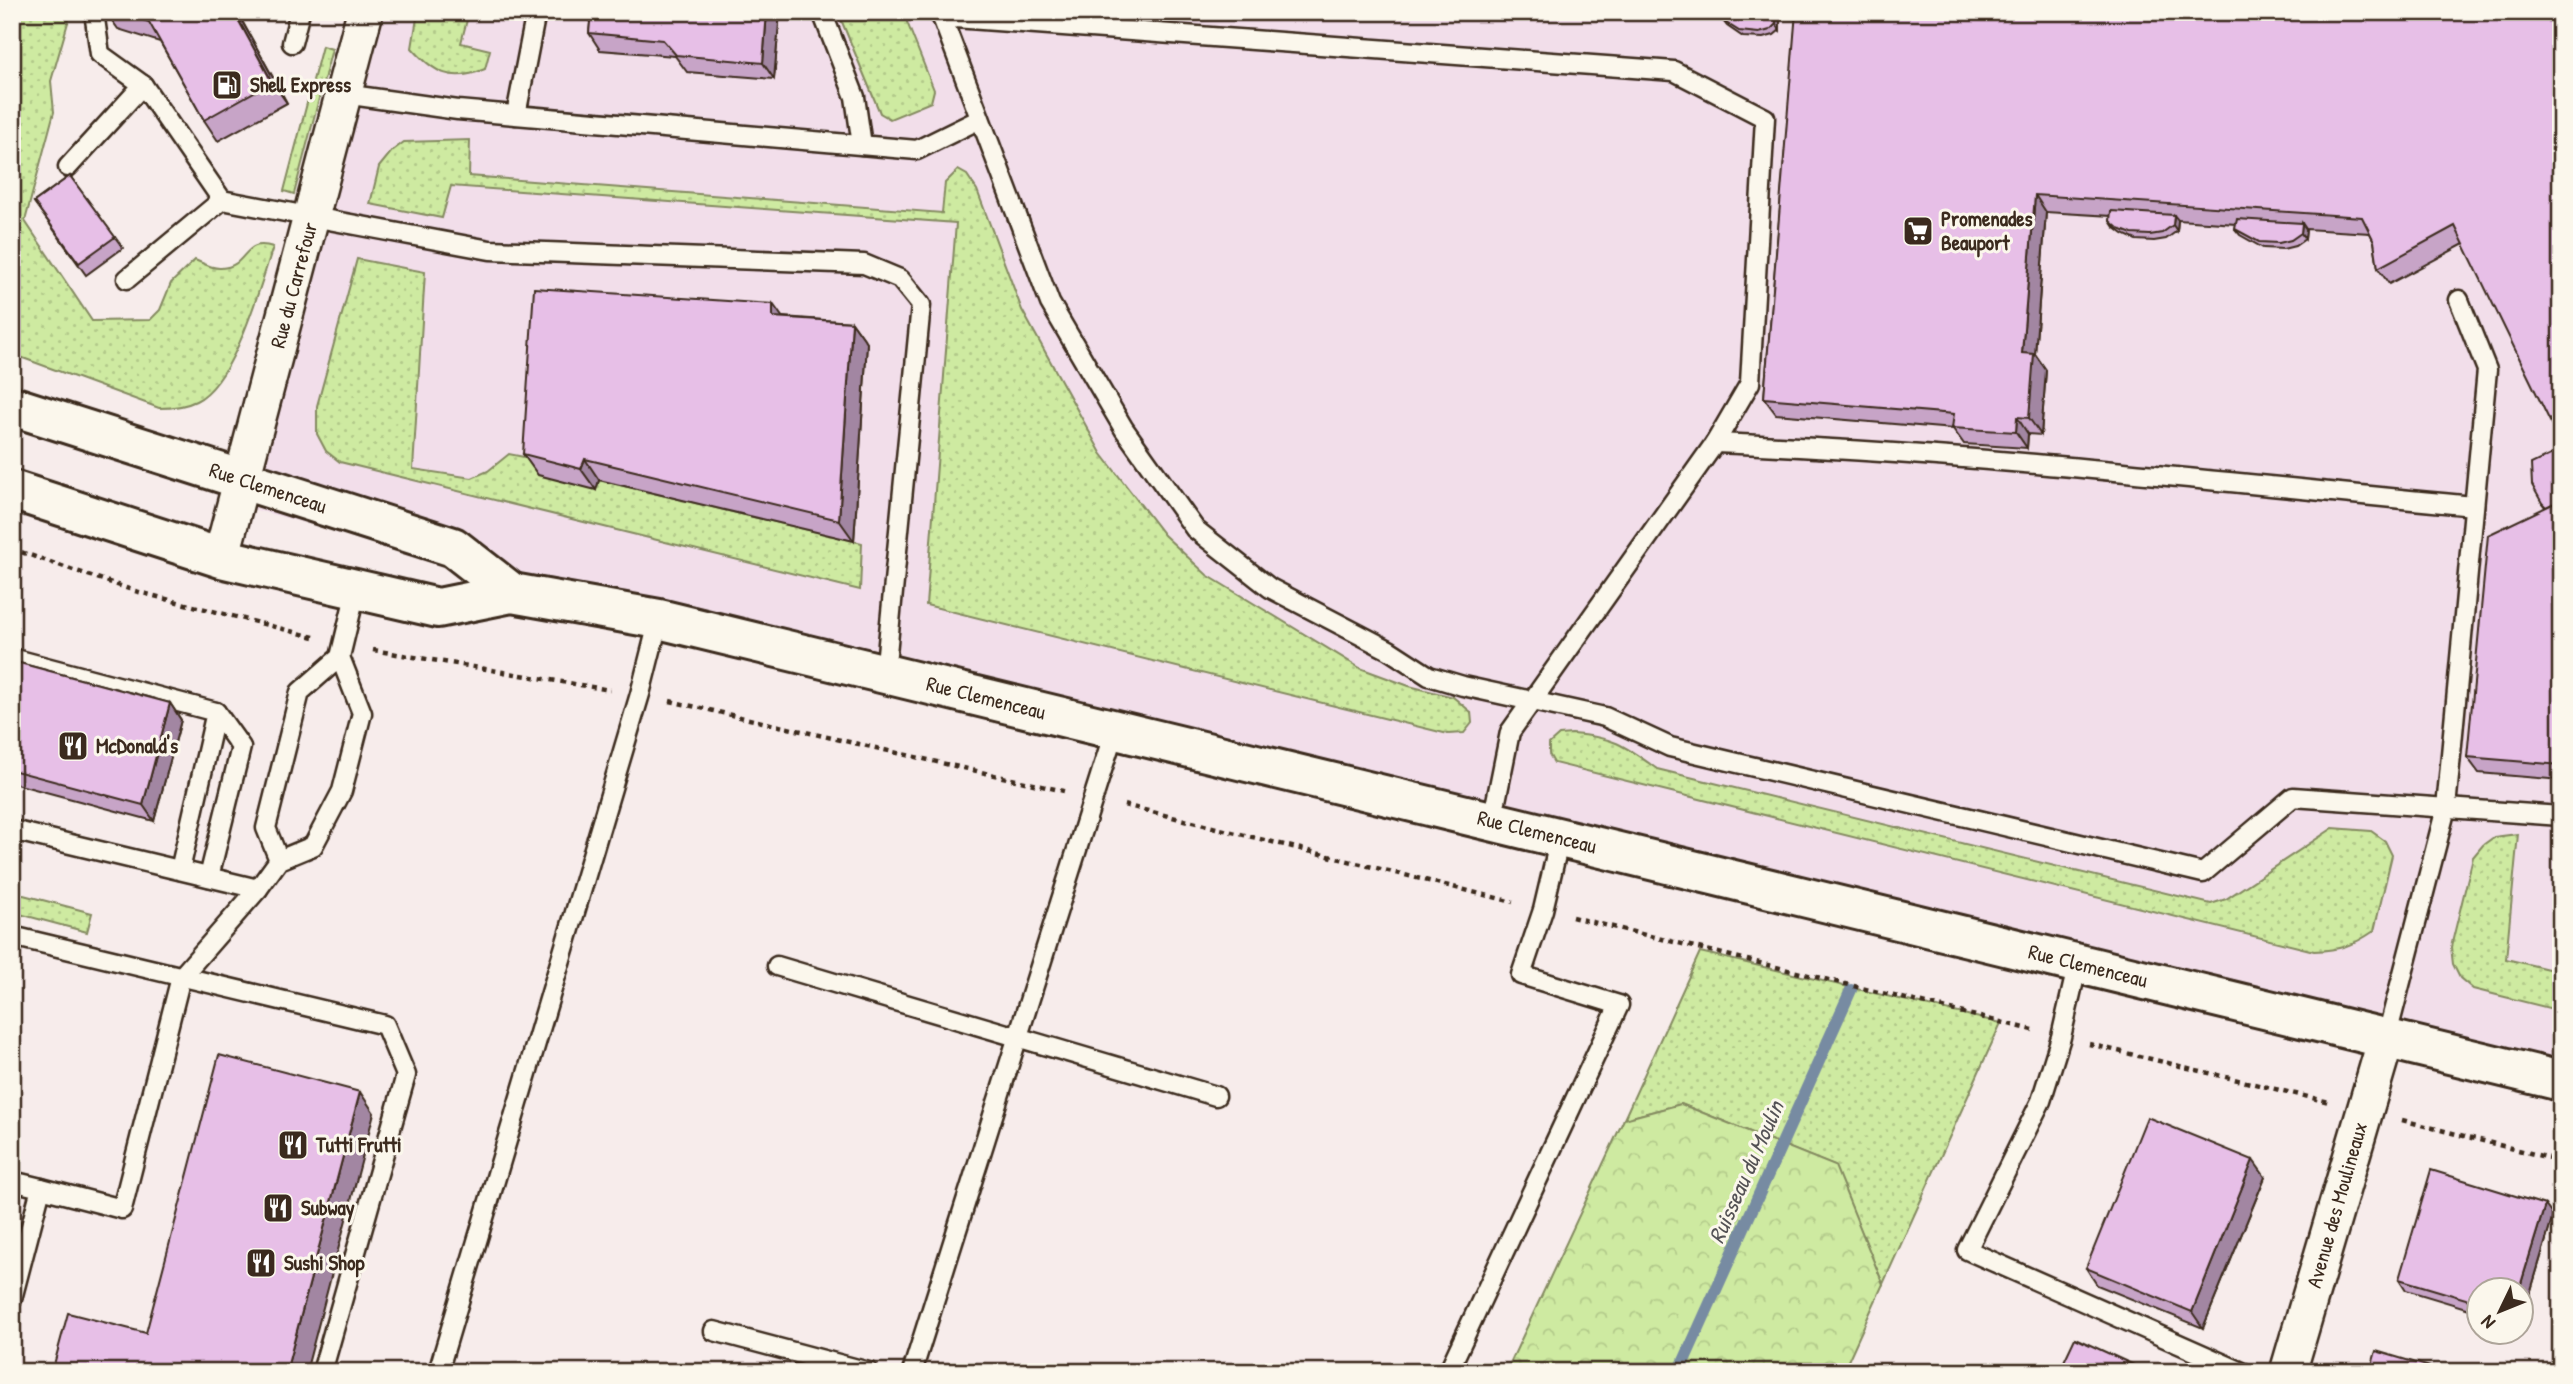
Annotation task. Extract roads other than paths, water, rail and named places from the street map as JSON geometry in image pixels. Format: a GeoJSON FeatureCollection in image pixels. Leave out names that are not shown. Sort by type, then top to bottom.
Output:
{"type":"FeatureCollection","features":[{"type":"Feature","properties":{"kind":"street","name":"Rue du Carrefour"},"geometry":{"type":"LineString","coordinates":[[221,558],[365,12]]}},
{"type":"Feature","properties":{"kind":"street","name":"Rue Clemenceau"},"geometry":{"type":"LineString","coordinates":[[12,406],[453,547],[512,593]]}},
{"type":"Feature","properties":{"kind":"street","name":"Rue Clemenceau"},"geometry":{"type":"LineString","coordinates":[[12,490],[221,558],[356,591],[438,608],[512,593],[659,619],[2561,1081]]}},
{"type":"Feature","properties":{"kind":"street","name":"Avenue des Moulineaux"},"geometry":{"type":"LineString","coordinates":[[2288,1372],[2386,1039]]}},
{"type":"Feature","properties":{"kind":"lane"},"geometry":{"type":"LineString","coordinates":[[94,12],[100,54],[143,85],[222,200],[490,250],[864,264],[900,279],[921,305],[885,674]]}},
{"type":"Feature","properties":{"kind":"lane"},"geometry":{"type":"LineString","coordinates":[[292,43],[300,12]]}},
{"type":"Feature","properties":{"kind":"lane"},"geometry":{"type":"LineString","coordinates":[[516,115],[536,12]]}},
{"type":"Feature","properties":{"kind":"lane"},"geometry":{"type":"LineString","coordinates":[[822,12],[855,97],[862,145]]}},
{"type":"Feature","properties":{"kind":"lane"},"geometry":{"type":"LineString","coordinates":[[1492,821],[1510,732],[1531,701],[1715,443],[1750,383],[1765,118],[1674,71],[941,15],[1050,303],[1124,429],[1195,529],[1270,588],[1389,650],[1429,676],[1531,701],[1605,718],[1670,747],[2203,873],[2293,797],[2561,816]]}},
{"type":"Feature","properties":{"kind":"lane"},"geometry":{"type":"LineString","coordinates":[[68,167],[143,85]]}},
{"type":"Feature","properties":{"kind":"lane"},"geometry":{"type":"LineString","coordinates":[[344,94],[458,110],[917,150],[980,119]]}},
{"type":"Feature","properties":{"kind":"lane"},"geometry":{"type":"LineString","coordinates":[[127,279],[222,200]]}},
{"type":"Feature","properties":{"kind":"lane"},"geometry":{"type":"LineString","coordinates":[[2386,1039],[2446,808],[2487,370],[2459,300]]}},
{"type":"Feature","properties":{"kind":"lane"},"geometry":{"type":"LineString","coordinates":[[1715,443],[1816,447],[2045,465],[2474,506]]}},
{"type":"Feature","properties":{"kind":"lane"},"geometry":{"type":"LineString","coordinates":[[12,1181],[122,1209],[181,977],[258,889],[279,860],[313,846],[342,791],[362,713],[342,650],[356,591]]}},
{"type":"Feature","properties":{"kind":"lane"},"geometry":{"type":"LineString","coordinates":[[439,1372],[640,694],[659,619]]}},
{"type":"Feature","properties":{"kind":"lane"},"geometry":{"type":"LineString","coordinates":[[279,860],[266,828],[300,692],[342,650]]}},
{"type":"Feature","properties":{"kind":"lane"},"geometry":{"type":"LineString","coordinates":[[12,657],[216,712],[241,747],[209,877]]}},
{"type":"Feature","properties":{"kind":"lane"},"geometry":{"type":"LineString","coordinates":[[180,870],[216,712]]}},
{"type":"Feature","properties":{"kind":"lane"},"geometry":{"type":"LineString","coordinates":[[912,1372],[1115,729]]}},
{"type":"Feature","properties":{"kind":"lane"},"geometry":{"type":"LineString","coordinates":[[12,830],[258,889]]}},
{"type":"Feature","properties":{"kind":"lane"},"geometry":{"type":"LineString","coordinates":[[1448,1372],[1619,1005],[1521,975],[1543,910],[1560,838]]}},
{"type":"Feature","properties":{"kind":"lane"},"geometry":{"type":"LineString","coordinates":[[12,936],[385,1025],[406,1075],[322,1372]]}},
{"type":"Feature","properties":{"kind":"lane"},"geometry":{"type":"LineString","coordinates":[[2078,963],[2061,1037],[2041,1101],[1967,1250],[2242,1372]]}},
{"type":"Feature","properties":{"kind":"lane"},"geometry":{"type":"LineString","coordinates":[[777,966],[1216,1096]]}},
{"type":"Feature","properties":{"kind":"lane"},"geometry":{"type":"LineString","coordinates":[[12,1299],[41,1188]]}},
{"type":"Feature","properties":{"kind":"lane"},"geometry":{"type":"LineString","coordinates":[[714,1331],[869,1372]]}},
{"type":"Feature","properties":{"kind":"waterway","name":"Ruisseau du Moulin"},"geometry":{"type":"LineString","coordinates":[[1679,1372],[1851,990]]}},
{"type":"Feature","properties":{"kind":"place","name":"Shell Express"},"geometry":{"type":"Point","coordinates":[227,85]}},
{"type":"Feature","properties":{"kind":"place","name":"Promenades Beauport"},"geometry":{"type":"Point","coordinates":[1918,231]}},
{"type":"Feature","properties":{"kind":"place","name":"McDonald's"},"geometry":{"type":"Point","coordinates":[73,746]}},
{"type":"Feature","properties":{"kind":"place","name":"Tutti Frutti"},"geometry":{"type":"Point","coordinates":[293,1145]}},
{"type":"Feature","properties":{"kind":"place","name":"Subway"},"geometry":{"type":"Point","coordinates":[278,1208]}},
{"type":"Feature","properties":{"kind":"place","name":"Sushi Shop"},"geometry":{"type":"Point","coordinates":[261,1263]}}]}
